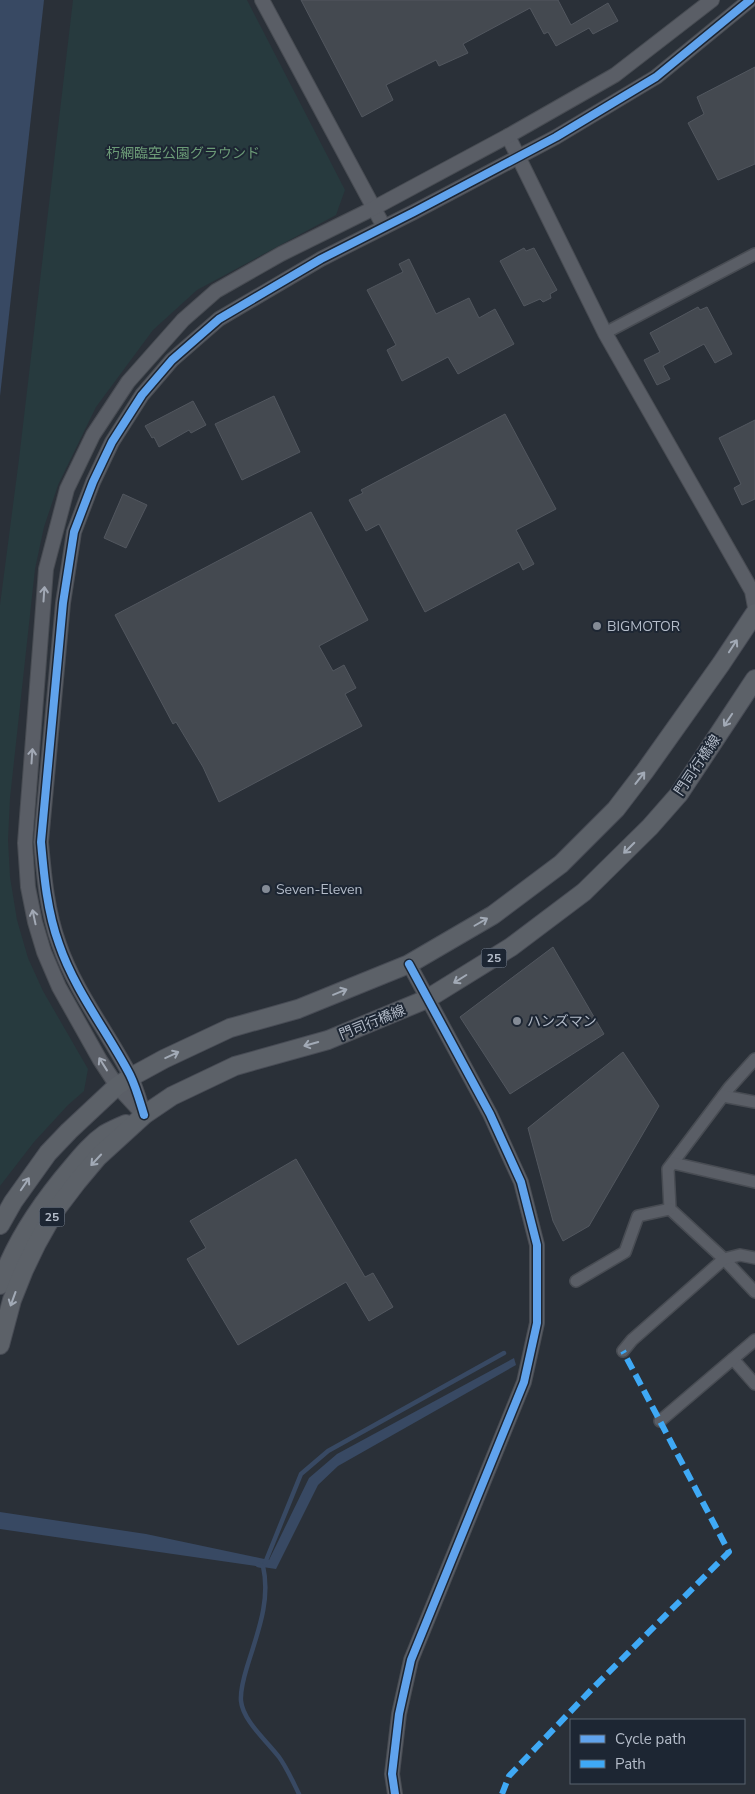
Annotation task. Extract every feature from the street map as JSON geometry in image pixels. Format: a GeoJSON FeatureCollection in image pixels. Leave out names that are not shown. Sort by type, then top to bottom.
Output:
{"type":"FeatureCollection","features":[{"type":"Feature","properties":{"kind":"main road"},"geometry":{"type":"LineString","coordinates":[[0,1225],[13,1202],[48,1153],[69,1131],[124,1081],[164,1059],[230,1028],[298,1009],[409,964],[493,915],[561,864],[609,815],[645,771],[755,613]]}},
{"type":"Feature","properties":{"kind":"main road","name":"門司行橋線"},"geometry":{"type":"LineString","coordinates":[[0,1345],[12,1300],[24,1270],[37,1242],[55,1211],[98,1157],[144,1115],[172,1096],[235,1066],[328,1040],[428,999],[511,947],[590,886],[650,827],[678,794],[755,679]]}},
{"type":"Feature","properties":{"kind":"main road"},"geometry":{"type":"LineString","coordinates":[[0,1286],[21,1238],[32,1219],[67,1172],[104,1135],[144,1115]]}},
{"type":"Feature","properties":{"kind":"street"},"geometry":{"type":"LineString","coordinates":[[262,0],[384,227]]}},
{"type":"Feature","properties":{"kind":"street"},"geometry":{"type":"LineString","coordinates":[[124,1081],[100,1060],[55,979],[35,922],[28,887],[25,843],[46,569],[67,489],[93,435],[128,382],[183,320],[216,291],[282,254],[374,208],[508,136],[615,75],[712,0]]}},
{"type":"Feature","properties":{"kind":"street"},"geometry":{"type":"LineString","coordinates":[[144,1115],[124,1081],[72,976],[59,944],[50,914],[44,882],[41,842],[63,603],[74,532],[93,482],[112,442],[142,395],[172,360],[219,319],[321,259],[556,137],[656,77],[750,0]]}},
{"type":"Feature","properties":{"kind":"street"},"geometry":{"type":"LineString","coordinates":[[508,136],[605,333],[752,591],[755,607]]}},
{"type":"Feature","properties":{"kind":"street"},"geometry":{"type":"LineString","coordinates":[[605,333],[755,254]]}},
{"type":"Feature","properties":{"kind":"street"},"geometry":{"type":"LineString","coordinates":[[395,1794],[392,1774],[399,1714],[411,1660],[524,1382],[537,1323],[537,1245],[521,1182],[490,1114],[409,964]]}},
{"type":"Feature","properties":{"kind":"street"},"geometry":{"type":"LineString","coordinates":[[755,1059],[723,1096],[668,1169],[670,1209],[724,1259],[755,1292]]}},
{"type":"Feature","properties":{"kind":"street"},"geometry":{"type":"LineString","coordinates":[[723,1096],[755,1102]]}},
{"type":"Feature","properties":{"kind":"street"},"geometry":{"type":"LineString","coordinates":[[673,1164],[755,1182]]}},
{"type":"Feature","properties":{"kind":"street"},"geometry":{"type":"LineString","coordinates":[[576,1280],[625,1252],[638,1216],[670,1209]]}},
{"type":"Feature","properties":{"kind":"street"},"geometry":{"type":"LineString","coordinates":[[623,1351],[632,1340],[724,1259],[740,1255],[755,1258]]}},
{"type":"Feature","properties":{"kind":"street"},"geometry":{"type":"LineString","coordinates":[[660,1421],[755,1340]]}},
{"type":"Feature","properties":{"kind":"street"},"geometry":{"type":"LineString","coordinates":[[733,1359],[755,1384]]}},
{"type":"Feature","properties":{"kind":"green space","name":"朽網臨空公園グラウンド"},"geometry":{"type":"Polygon","coordinates":[[[73,0],[247,0],[345,190],[336,215],[197,290],[153,330],[96,407],[58,485],[44,527],[35,569],[10,798],[8,840],[10,877],[17,920],[28,958],[43,991],[88,1069],[84,1091],[68,1105],[34,1142],[0,1186],[0,605],[73,0]]]}},
{"type":"Feature","properties":{"kind":"water"},"geometry":{"type":"Polygon","coordinates":[[[0,0],[44,0],[0,396],[0,0]]]}},
{"type":"Feature","properties":{"kind":"water"},"geometry":{"type":"Polygon","coordinates":[[[514,1358],[516,1365],[338,1466],[318,1485],[276,1569],[0,1529],[0,1512],[146,1534],[269,1560],[309,1478],[337,1454],[514,1358]]]}},
{"type":"Feature","properties":{"kind":"building"},"geometry":{"type":"Polygon","coordinates":[[[301,0],[558,0],[571,25],[608,3],[618,21],[593,34],[589,28],[556,46],[548,32],[544,34],[530,8],[463,44],[468,53],[439,66],[436,60],[386,85],[393,100],[362,117],[301,0]]]}},
{"type":"Feature","properties":{"kind":"building"},"geometry":{"type":"Polygon","coordinates":[[[755,67],[755,164],[718,180],[688,123],[704,114],[697,97],[755,67]]]}},
{"type":"Feature","properties":{"kind":"building"},"geometry":{"type":"Polygon","coordinates":[[[524,248],[526,251],[534,248],[557,290],[550,294],[551,298],[543,302],[540,299],[524,306],[500,261],[524,248]]]}},
{"type":"Feature","properties":{"kind":"building"},"geometry":{"type":"Polygon","coordinates":[[[409,259],[436,314],[469,298],[479,318],[495,309],[514,344],[458,374],[448,357],[402,381],[387,350],[396,345],[367,290],[403,272],[399,264],[409,259]]]}},
{"type":"Feature","properties":{"kind":"building"},"geometry":{"type":"Polygon","coordinates":[[[698,307],[700,310],[707,307],[732,354],[715,363],[704,344],[663,366],[670,379],[657,385],[644,360],[660,352],[650,333],[698,307]]]}},
{"type":"Feature","properties":{"kind":"building"},"geometry":{"type":"Polygon","coordinates":[[[274,396],[300,452],[242,480],[215,424],[274,396]]]}},
{"type":"Feature","properties":{"kind":"building"},"geometry":{"type":"Polygon","coordinates":[[[193,401],[206,425],[191,433],[189,430],[159,447],[145,426],[193,401]]]}},
{"type":"Feature","properties":{"kind":"building"},"geometry":{"type":"Polygon","coordinates":[[[505,414],[556,509],[516,530],[534,564],[523,570],[519,562],[425,612],[379,524],[366,531],[349,500],[363,493],[361,490],[505,414]]]}},
{"type":"Feature","properties":{"kind":"building"},"geometry":{"type":"Polygon","coordinates":[[[755,420],[755,499],[742,505],[734,488],[741,484],[719,438],[755,420]]]}},
{"type":"Feature","properties":{"kind":"building"},"geometry":{"type":"Polygon","coordinates":[[[123,494],[147,505],[126,548],[104,538],[123,494]]]}},
{"type":"Feature","properties":{"kind":"building"},"geometry":{"type":"Polygon","coordinates":[[[311,512],[368,620],[319,646],[333,671],[344,665],[356,688],[345,694],[362,726],[219,802],[203,767],[176,722],[173,724],[115,615],[311,512]]]}},
{"type":"Feature","properties":{"kind":"building"},"geometry":{"type":"Polygon","coordinates":[[[553,947],[604,1034],[510,1094],[460,1017],[553,947]]]}},
{"type":"Feature","properties":{"kind":"building"},"geometry":{"type":"Polygon","coordinates":[[[623,1052],[659,1106],[589,1226],[563,1241],[553,1221],[528,1128],[623,1052]]]}},
{"type":"Feature","properties":{"kind":"building"},"geometry":{"type":"Polygon","coordinates":[[[296,1159],[365,1277],[373,1273],[393,1307],[369,1321],[346,1282],[238,1345],[187,1259],[206,1248],[190,1221],[296,1159]]]}},
{"type":"Feature","properties":{"kind":"waterway"},"geometry":{"type":"LineString","coordinates":[[265,1563],[301,1474],[328,1451],[504,1353]]}},
{"type":"Feature","properties":{"kind":"waterway"},"geometry":{"type":"LineString","coordinates":[[258,1565],[263,1566],[265,1579],[264,1605],[259,1630],[244,1679],[241,1701],[246,1716],[282,1761],[299,1794]]}},
{"type":"Feature","properties":{"kind":"marked path"},"geometry":{"type":"LineString","coordinates":[[502,1794],[509,1776],[591,1690],[729,1552],[623,1351]]}},
{"type":"Feature","properties":{"kind":"cycle path"},"geometry":{"type":"LineString","coordinates":[[144,1115],[130,1075],[82,995],[59,944],[49,906],[41,842],[63,603],[74,532],[93,482],[112,442],[142,395],[172,360],[219,319],[321,259],[556,137],[656,77],[750,0]]}},
{"type":"Feature","properties":{"kind":"cycle path"},"geometry":{"type":"LineString","coordinates":[[395,1794],[392,1774],[399,1714],[411,1660],[524,1382],[537,1323],[537,1245],[521,1182],[490,1114],[409,964]]}},
{"type":"Feature","properties":{"kind":"place","name":"BIGMOTOR"},"geometry":{"type":"Point","coordinates":[597,626]}},
{"type":"Feature","properties":{"kind":"place","name":"Seven-Eleven"},"geometry":{"type":"Point","coordinates":[266,889]}},
{"type":"Feature","properties":{"kind":"place","name":"ハンズマン"},"geometry":{"type":"Point","coordinates":[517,1021]}}]}
